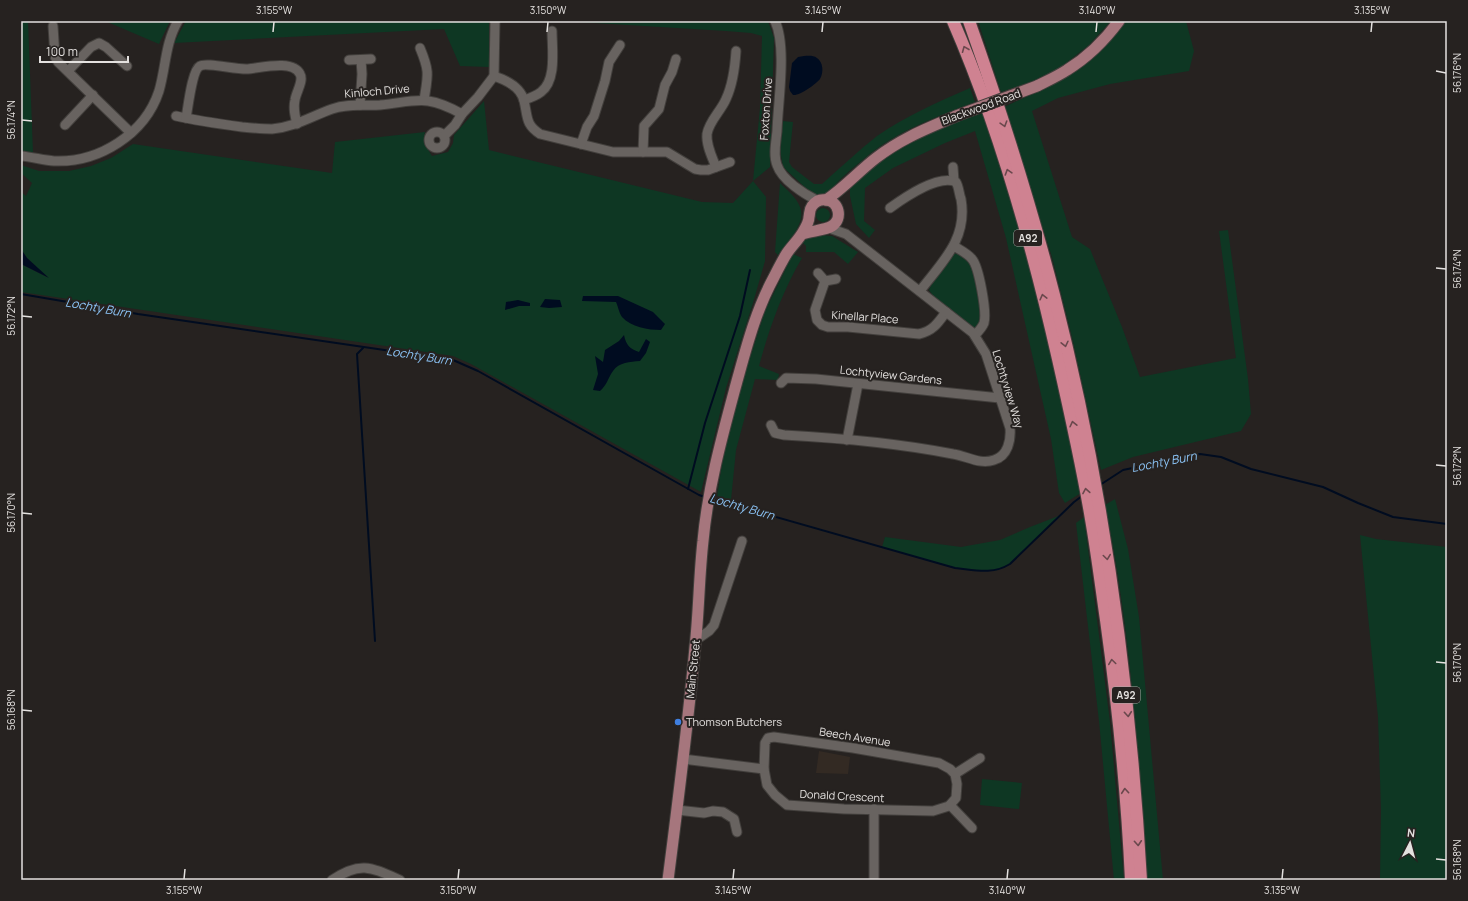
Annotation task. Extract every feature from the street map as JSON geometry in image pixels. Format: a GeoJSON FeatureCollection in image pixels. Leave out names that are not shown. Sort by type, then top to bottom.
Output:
{"type":"FeatureCollection","features":[{"type":"Feature","properties":{"kind":"highway","name":"A92"},"geometry":{"type":"LineString","coordinates":[[953,21],[981,89],[1016,200],[1046,305],[1086,461]]}},
{"type":"Feature","properties":{"kind":"highway","name":"A92"},"geometry":{"type":"LineString","coordinates":[[969,21],[994,92],[1044,260],[1063,332],[1097,519],[1126,692],[1136,876]]}},
{"type":"Feature","properties":{"kind":"main road","name":"Blackwood Road"},"geometry":{"type":"LineString","coordinates":[[816,207],[839,190],[859,171],[893,145],[905,138],[956,116],[1006,99],[1037,86],[1068,70],[1093,51],[1119,21]]}},
{"type":"Feature","properties":{"kind":"main road"},"geometry":{"type":"LineString","coordinates":[[802,234],[826,228],[835,224],[838,213],[839,190]]}},
{"type":"Feature","properties":{"kind":"main road"},"geometry":{"type":"LineString","coordinates":[[826,228],[816,226],[811,220],[816,207],[833,202],[838,213]]}},
{"type":"Feature","properties":{"kind":"main road","name":"Main Street"},"geometry":{"type":"LineString","coordinates":[[668,880],[696,640],[702,541],[710,487],[744,357],[759,309],[769,286],[787,253],[802,234],[816,207]]}},
{"type":"Feature","properties":{"kind":"street"},"geometry":{"type":"LineString","coordinates":[[21,156],[55,161],[85,157],[102,152],[131,133],[141,123],[154,103],[162,80],[169,42],[178,21]]}},
{"type":"Feature","properties":{"kind":"street"},"geometry":{"type":"LineString","coordinates":[[444,136],[455,125],[462,114],[478,97],[494,76],[495,21]]}},
{"type":"Feature","properties":{"kind":"street","name":"Foxton Drive"},"geometry":{"type":"LineString","coordinates":[[775,21],[780,35],[781,54],[776,159],[780,171],[816,207]]}},
{"type":"Feature","properties":{"kind":"street"},"geometry":{"type":"LineString","coordinates":[[53,26],[55,57],[58,62],[68,70],[131,133]]}},
{"type":"Feature","properties":{"kind":"street"},"geometry":{"type":"LineString","coordinates":[[524,100],[542,91],[550,81],[552,74],[552,31]]}},
{"type":"Feature","properties":{"kind":"street"},"geometry":{"type":"LineString","coordinates":[[68,70],[91,47],[99,43],[106,47],[127,66]]}},
{"type":"Feature","properties":{"kind":"street"},"geometry":{"type":"LineString","coordinates":[[581,144],[586,127],[594,116],[605,81],[607,67],[620,45]]}},
{"type":"Feature","properties":{"kind":"street"},"geometry":{"type":"LineString","coordinates":[[420,48],[427,63],[428,75],[424,100]]}},
{"type":"Feature","properties":{"kind":"street"},"geometry":{"type":"LineString","coordinates":[[605,49],[613,55]]}},
{"type":"Feature","properties":{"kind":"street"},"geometry":{"type":"LineString","coordinates":[[716,167],[707,141],[707,134],[709,127],[726,100],[734,69],[736,51]]}},
{"type":"Feature","properties":{"kind":"street"},"geometry":{"type":"LineString","coordinates":[[349,60],[372,59]]}},
{"type":"Feature","properties":{"kind":"street"},"geometry":{"type":"LineString","coordinates":[[643,152],[644,126],[658,109],[665,85],[672,72],[675,59]]}},
{"type":"Feature","properties":{"kind":"street"},"geometry":{"type":"LineString","coordinates":[[360,105],[362,74],[361,60]]}},
{"type":"Feature","properties":{"kind":"street","name":"Kinloch Drive"},"geometry":{"type":"LineString","coordinates":[[297,124],[294,105],[301,75],[298,70],[288,66],[272,66],[246,70],[204,64],[199,66],[194,73],[181,117],[213,124],[273,129],[297,124],[337,108],[351,105],[380,105],[410,100],[424,100],[447,106],[462,114]]}},
{"type":"Feature","properties":{"kind":"street"},"geometry":{"type":"LineString","coordinates":[[494,76],[514,86],[524,100],[527,119],[533,129],[540,134],[613,152],[667,152],[695,169],[701,170],[730,162]]}},
{"type":"Feature","properties":{"kind":"street"},"geometry":{"type":"LineString","coordinates":[[65,125],[93,95]]}},
{"type":"Feature","properties":{"kind":"street"},"geometry":{"type":"LineString","coordinates":[[920,291],[954,246],[959,236],[962,219],[961,203],[958,185],[954,180],[953,167]]}},
{"type":"Feature","properties":{"kind":"street"},"geometry":{"type":"LineString","coordinates":[[890,208],[923,187],[954,180]]}},
{"type":"Feature","properties":{"kind":"street"},"geometry":{"type":"LineString","coordinates":[[900,201],[905,209]]}},
{"type":"Feature","properties":{"kind":"street","name":"Lochtyview Way"},"geometry":{"type":"LineString","coordinates":[[838,213],[840,224],[846,234]]}},
{"type":"Feature","properties":{"kind":"street","name":"Lochtyview Way"},"geometry":{"type":"LineString","coordinates":[[772,432],[784,435],[897,445],[939,451],[980,462],[996,460],[1008,448],[1011,436],[1010,428],[986,354],[975,335],[846,234],[826,228]]}},
{"type":"Feature","properties":{"kind":"street"},"geometry":{"type":"LineString","coordinates":[[954,246],[967,254],[975,265],[986,313],[982,328],[975,335]]}},
{"type":"Feature","properties":{"kind":"street"},"geometry":{"type":"LineString","coordinates":[[818,273],[825,281],[836,279]]}},
{"type":"Feature","properties":{"kind":"street","name":"Kinellar Place"},"geometry":{"type":"LineString","coordinates":[[825,281],[816,306],[815,314],[820,324],[826,327],[848,327],[919,334],[935,328],[946,312]]}},
{"type":"Feature","properties":{"kind":"street","name":"Lochtyview Gardens"},"geometry":{"type":"LineString","coordinates":[[784,377],[1000,398]]}},
{"type":"Feature","properties":{"kind":"street"},"geometry":{"type":"LineString","coordinates":[[847,440],[858,384]]}},
{"type":"Feature","properties":{"kind":"street"},"geometry":{"type":"LineString","coordinates":[[696,640],[709,631],[714,625],[742,541]]}},
{"type":"Feature","properties":{"kind":"street","name":"Beech Avenue"},"geometry":{"type":"LineString","coordinates":[[764,769],[765,744],[768,738],[774,737],[853,748],[939,763],[950,769],[955,774]]}},
{"type":"Feature","properties":{"kind":"street"},"geometry":{"type":"LineString","coordinates":[[972,828],[950,805],[956,798],[957,784],[955,774],[980,758]]}},
{"type":"Feature","properties":{"kind":"street"},"geometry":{"type":"LineString","coordinates":[[683,759],[764,769]]}},
{"type":"Feature","properties":{"kind":"street","name":"Donald Crescent"},"geometry":{"type":"LineString","coordinates":[[764,769],[767,785],[786,805],[933,811],[950,805]]}},
{"type":"Feature","properties":{"kind":"street"},"geometry":{"type":"LineString","coordinates":[[874,809],[874,880]]}},
{"type":"Feature","properties":{"kind":"street"},"geometry":{"type":"LineString","coordinates":[[677,810],[704,813],[713,811],[723,812],[734,819],[737,832]]}},
{"type":"Feature","properties":{"kind":"street"},"geometry":{"type":"LineString","coordinates":[[332,880],[353,869],[365,867],[400,880]]}},
{"type":"Feature","properties":{"kind":"shaded area"},"geometry":{"type":"Polygon","coordinates":[[[819,751],[850,757],[848,774],[816,773],[819,751]]]}},
{"type":"Feature","properties":{"kind":"green space"},"geometry":{"type":"Polygon","coordinates":[[[21,21],[28,21],[33,153],[21,151],[21,21]]]}},
{"type":"Feature","properties":{"kind":"green space"},"geometry":{"type":"Polygon","coordinates":[[[105,21],[170,21],[159,44],[105,21]]]}},
{"type":"Feature","properties":{"kind":"green space"},"geometry":{"type":"Polygon","coordinates":[[[186,21],[489,21],[489,67],[460,66],[444,29],[174,43],[186,21]]]}},
{"type":"Feature","properties":{"kind":"green space"},"geometry":{"type":"Polygon","coordinates":[[[562,21],[768,21],[774,38],[770,167],[753,181],[760,108],[762,36],[751,33],[726,31],[562,21]]]}},
{"type":"Feature","properties":{"kind":"green space"},"geometry":{"type":"Polygon","coordinates":[[[978,21],[1111,21],[1089,45],[1061,67],[1033,81],[1001,92],[978,21]]]}},
{"type":"Feature","properties":{"kind":"green space"},"geometry":{"type":"Polygon","coordinates":[[[1121,21],[1186,21],[1194,51],[1189,71],[1110,84],[1058,98],[1032,111],[1072,237],[1090,249],[1122,327],[1140,377],[1236,358],[1219,231],[1228,230],[1248,379],[1251,414],[1241,431],[1133,457],[1101,470],[1072,337],[1052,257],[1004,107],[1056,83],[1094,55],[1121,21]]]}},
{"type":"Feature","properties":{"kind":"green space"},"geometry":{"type":"Polygon","coordinates":[[[970,88],[975,102],[946,113],[890,140],[877,148],[826,193],[821,195],[814,194],[783,167],[780,150],[782,121],[793,122],[789,162],[792,167],[814,184],[822,184],[877,136],[922,110],[970,88]]]}},
{"type":"Feature","properties":{"kind":"green space"},"geometry":{"type":"Polygon","coordinates":[[[484,101],[489,150],[702,202],[733,203],[753,181],[766,197],[765,261],[726,388],[701,492],[471,364],[453,356],[21,292],[21,264],[47,277],[27,258],[21,249],[21,192],[26,196],[32,183],[21,173],[21,165],[39,171],[69,171],[91,166],[111,158],[133,144],[332,173],[335,142],[425,132],[425,142],[432,156],[448,152],[453,143],[454,135],[484,101]]]}},
{"type":"Feature","properties":{"kind":"green space"},"geometry":{"type":"Polygon","coordinates":[[[983,113],[1024,244],[1059,386],[1081,493],[1065,503],[1059,493],[1051,439],[1006,238],[975,131],[945,143],[893,168],[865,188],[864,221],[875,230],[869,238],[856,224],[850,196],[850,188],[853,180],[884,155],[957,120],[983,113]]]}},
{"type":"Feature","properties":{"kind":"green space"},"geometry":{"type":"Polygon","coordinates":[[[780,183],[797,200],[800,207],[801,219],[795,232],[778,255],[775,252],[780,183]]]}},
{"type":"Feature","properties":{"kind":"green space"},"geometry":{"type":"Polygon","coordinates":[[[823,208],[828,210],[830,215],[828,220],[823,222],[818,220],[816,215],[818,210],[823,208]]]}},
{"type":"Feature","properties":{"kind":"green space"},"geometry":{"type":"Polygon","coordinates":[[[821,235],[832,236],[858,252],[848,264],[834,252],[806,252],[806,246],[802,242],[810,237],[821,235]]]}},
{"type":"Feature","properties":{"kind":"green space"},"geometry":{"type":"Polygon","coordinates":[[[958,253],[964,256],[969,262],[973,269],[978,287],[983,312],[982,318],[974,329],[934,297],[929,290],[933,281],[951,257],[958,253]]]}},
{"type":"Feature","properties":{"kind":"green space"},"geometry":{"type":"Polygon","coordinates":[[[793,254],[802,258],[788,284],[777,311],[759,366],[779,374],[778,380],[755,379],[736,450],[731,500],[717,496],[725,445],[746,370],[765,311],[793,254]]]}},
{"type":"Feature","properties":{"kind":"green space"},"geometry":{"type":"Polygon","coordinates":[[[1115,499],[1128,549],[1139,617],[1163,880],[1147,880],[1137,739],[1127,645],[1114,552],[1105,505],[1115,499]]]}},
{"type":"Feature","properties":{"kind":"green space"},"geometry":{"type":"Polygon","coordinates":[[[1061,515],[1010,564],[996,570],[977,571],[963,569],[882,547],[885,537],[961,547],[1000,540],[1061,515]]]}},
{"type":"Feature","properties":{"kind":"green space"},"geometry":{"type":"Polygon","coordinates":[[[1084,517],[1110,722],[1124,880],[1114,880],[1099,721],[1076,523],[1084,517]]]}},
{"type":"Feature","properties":{"kind":"green space"},"geometry":{"type":"Polygon","coordinates":[[[1360,535],[1376,539],[1447,547],[1447,880],[1380,880],[1381,810],[1378,717],[1360,535]]]}},
{"type":"Feature","properties":{"kind":"green space"},"geometry":{"type":"Polygon","coordinates":[[[982,779],[1022,783],[1019,809],[980,805],[982,779]]]}},
{"type":"Feature","properties":{"kind":"water"},"geometry":{"type":"Polygon","coordinates":[[[814,56],[817,58],[821,62],[822,73],[820,79],[808,89],[800,94],[793,95],[789,87],[792,63],[798,57],[814,56]]]}},
{"type":"Feature","properties":{"kind":"water"},"geometry":{"type":"Polygon","coordinates":[[[21,249],[27,258],[49,278],[21,264],[21,249]]]}},
{"type":"Feature","properties":{"kind":"water"},"geometry":{"type":"Polygon","coordinates":[[[583,296],[618,296],[653,312],[665,324],[661,330],[645,329],[635,326],[622,317],[616,302],[582,301],[583,296]]]}},
{"type":"Feature","properties":{"kind":"water"},"geometry":{"type":"Polygon","coordinates":[[[545,299],[560,300],[562,307],[540,307],[545,299]]]}},
{"type":"Feature","properties":{"kind":"water"},"geometry":{"type":"Polygon","coordinates":[[[518,300],[530,303],[530,306],[519,306],[505,310],[506,302],[518,300]]]}},
{"type":"Feature","properties":{"kind":"water"},"geometry":{"type":"Polygon","coordinates":[[[624,335],[629,346],[639,352],[646,339],[650,342],[646,353],[640,361],[625,363],[615,368],[600,391],[593,390],[598,374],[595,356],[603,362],[605,350],[619,341],[624,335]]]}},
{"type":"Feature","properties":{"kind":"waterway"},"geometry":{"type":"LineString","coordinates":[[688,489],[705,423],[740,316],[750,270]]}},
{"type":"Feature","properties":{"kind":"waterway","name":"Lochty Burn"},"geometry":{"type":"LineString","coordinates":[[21,294],[138,314],[453,360],[478,371],[705,497]]}},
{"type":"Feature","properties":{"kind":"waterway"},"geometry":{"type":"LineString","coordinates":[[363,348],[357,354],[375,641]]}},
{"type":"Feature","properties":{"kind":"waterway","name":"Lochty Burn"},"geometry":{"type":"LineString","coordinates":[[1100,485],[1123,470],[1200,454],[1221,457],[1251,469],[1323,487],[1393,517],[1447,524]]}},
{"type":"Feature","properties":{"kind":"waterway","name":"Lochty Burn"},"geometry":{"type":"LineString","coordinates":[[713,499],[955,568],[990,571],[997,570],[1010,564],[1082,496]]}},
{"type":"Feature","properties":{"kind":"place","name":"Thomson Butchers"},"geometry":{"type":"Point","coordinates":[678,722]}}]}
